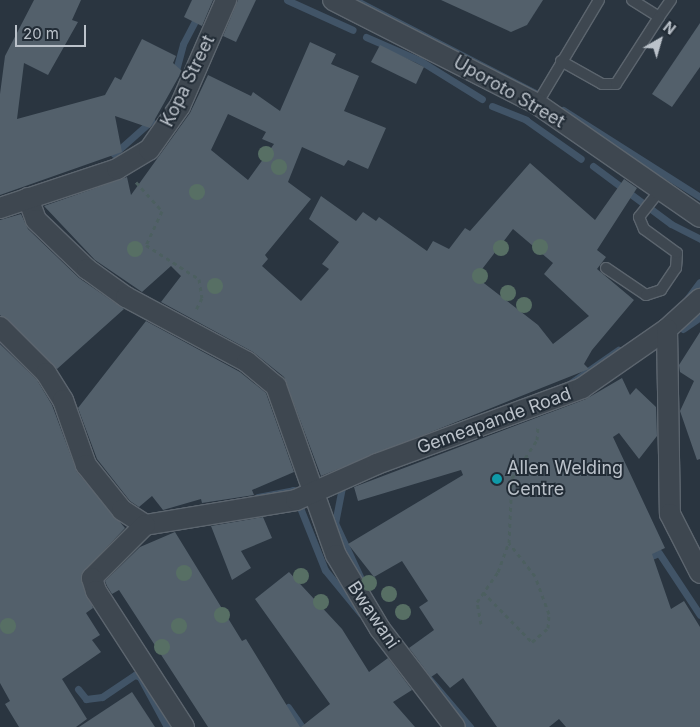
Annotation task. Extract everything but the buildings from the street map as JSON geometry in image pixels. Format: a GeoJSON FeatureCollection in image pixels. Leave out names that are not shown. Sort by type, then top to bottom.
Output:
{"type":"FeatureCollection","features":[{"type":"Feature","properties":{"kind":"street","name":"Kopa Street"},"geometry":{"type":"LineString","coordinates":[[0,208],[117,169],[149,150],[165,130],[226,0]]}},
{"type":"Feature","properties":{"kind":"street","name":"Uporoto Street"},"geometry":{"type":"LineString","coordinates":[[333,0],[537,104],[700,217]]}},
{"type":"Feature","properties":{"kind":"street","name":"Bwawani"},"geometry":{"type":"LineString","coordinates":[[28,198],[36,220],[71,256],[126,297],[247,362],[276,386],[310,490],[355,591],[455,727]]}},
{"type":"Feature","properties":{"kind":"street","name":"Gemeapande Road"},"geometry":{"type":"LineString","coordinates":[[145,525],[296,500],[310,490],[582,388],[667,329],[700,299]]}},
{"type":"Feature","properties":{"kind":"street"},"geometry":{"type":"LineString","coordinates":[[0,327],[46,373],[63,400],[86,465],[122,510],[145,525],[92,578],[96,591],[184,727]]}},
{"type":"Feature","properties":{"kind":"street"},"geometry":{"type":"LineString","coordinates":[[667,329],[670,514],[700,573]]}},
{"type":"Feature","properties":{"kind":"lane"},"geometry":{"type":"LineString","coordinates":[[537,104],[599,0]]}},
{"type":"Feature","properties":{"kind":"lane"},"geometry":{"type":"LineString","coordinates":[[632,0],[659,17]]}},
{"type":"Feature","properties":{"kind":"lane"},"geometry":{"type":"LineString","coordinates":[[561,61],[602,84],[616,84],[671,0]]}},
{"type":"Feature","properties":{"kind":"lane"},"geometry":{"type":"LineString","coordinates":[[606,268],[646,295],[666,283],[676,268],[677,252],[640,223],[660,190]]}},
{"type":"Feature","properties":{"kind":"path"},"geometry":{"type":"LineString","coordinates":[[117,169],[152,196],[162,211],[146,245],[199,280],[202,298],[186,328]]}},
{"type":"Feature","properties":{"kind":"path"},"geometry":{"type":"LineString","coordinates":[[481,624],[478,602],[498,572],[509,543],[512,478],[539,434],[530,409]]}},
{"type":"Feature","properties":{"kind":"path"},"geometry":{"type":"LineString","coordinates":[[484,592],[532,642],[548,628],[549,614],[536,576],[509,543]]}},
{"type":"Feature","properties":{"kind":"waterway"},"geometry":{"type":"LineString","coordinates":[[175,74],[183,44],[206,0]]}},
{"type":"Feature","properties":{"kind":"waterway"},"geometry":{"type":"LineString","coordinates":[[287,0],[353,30]]}},
{"type":"Feature","properties":{"kind":"waterway"},"geometry":{"type":"LineString","coordinates":[[355,0],[535,93]]}},
{"type":"Feature","properties":{"kind":"waterway"},"geometry":{"type":"LineString","coordinates":[[366,37],[419,60],[482,99]]}},
{"type":"Feature","properties":{"kind":"waterway"},"geometry":{"type":"LineString","coordinates":[[492,106],[526,120],[581,159]]}},
{"type":"Feature","properties":{"kind":"waterway"},"geometry":{"type":"LineString","coordinates":[[563,110],[700,197]]}},
{"type":"Feature","properties":{"kind":"waterway"},"geometry":{"type":"LineString","coordinates":[[114,154],[151,121]]}},
{"type":"Feature","properties":{"kind":"waterway"},"geometry":{"type":"LineString","coordinates":[[593,166],[671,224],[700,239]]}},
{"type":"Feature","properties":{"kind":"waterway"},"geometry":{"type":"LineString","coordinates":[[687,299],[700,282]]}},
{"type":"Feature","properties":{"kind":"waterway"},"geometry":{"type":"LineString","coordinates":[[683,329],[700,317]]}},
{"type":"Feature","properties":{"kind":"waterway"},"geometry":{"type":"LineString","coordinates":[[569,384],[618,350]]}},
{"type":"Feature","properties":{"kind":"waterway"},"geometry":{"type":"LineString","coordinates":[[343,482],[335,523],[363,583]]}},
{"type":"Feature","properties":{"kind":"waterway"},"geometry":{"type":"LineString","coordinates":[[258,497],[293,490],[325,570],[361,614]]}},
{"type":"Feature","properties":{"kind":"waterway"},"geometry":{"type":"LineString","coordinates":[[644,559],[659,553],[700,615]]}},
{"type":"Feature","properties":{"kind":"waterway"},"geometry":{"type":"LineString","coordinates":[[414,661],[470,727]]}},
{"type":"Feature","properties":{"kind":"waterway"},"geometry":{"type":"LineString","coordinates":[[78,689],[86,699],[102,697],[135,675],[140,677],[167,727]]}},
{"type":"Feature","properties":{"kind":"waterway"},"geometry":{"type":"LineString","coordinates":[[288,707],[302,727]]}},
{"type":"Feature","properties":{"kind":"place","name":"Allen Welding Centre"},"geometry":{"type":"Point","coordinates":[497,479]}}]}
